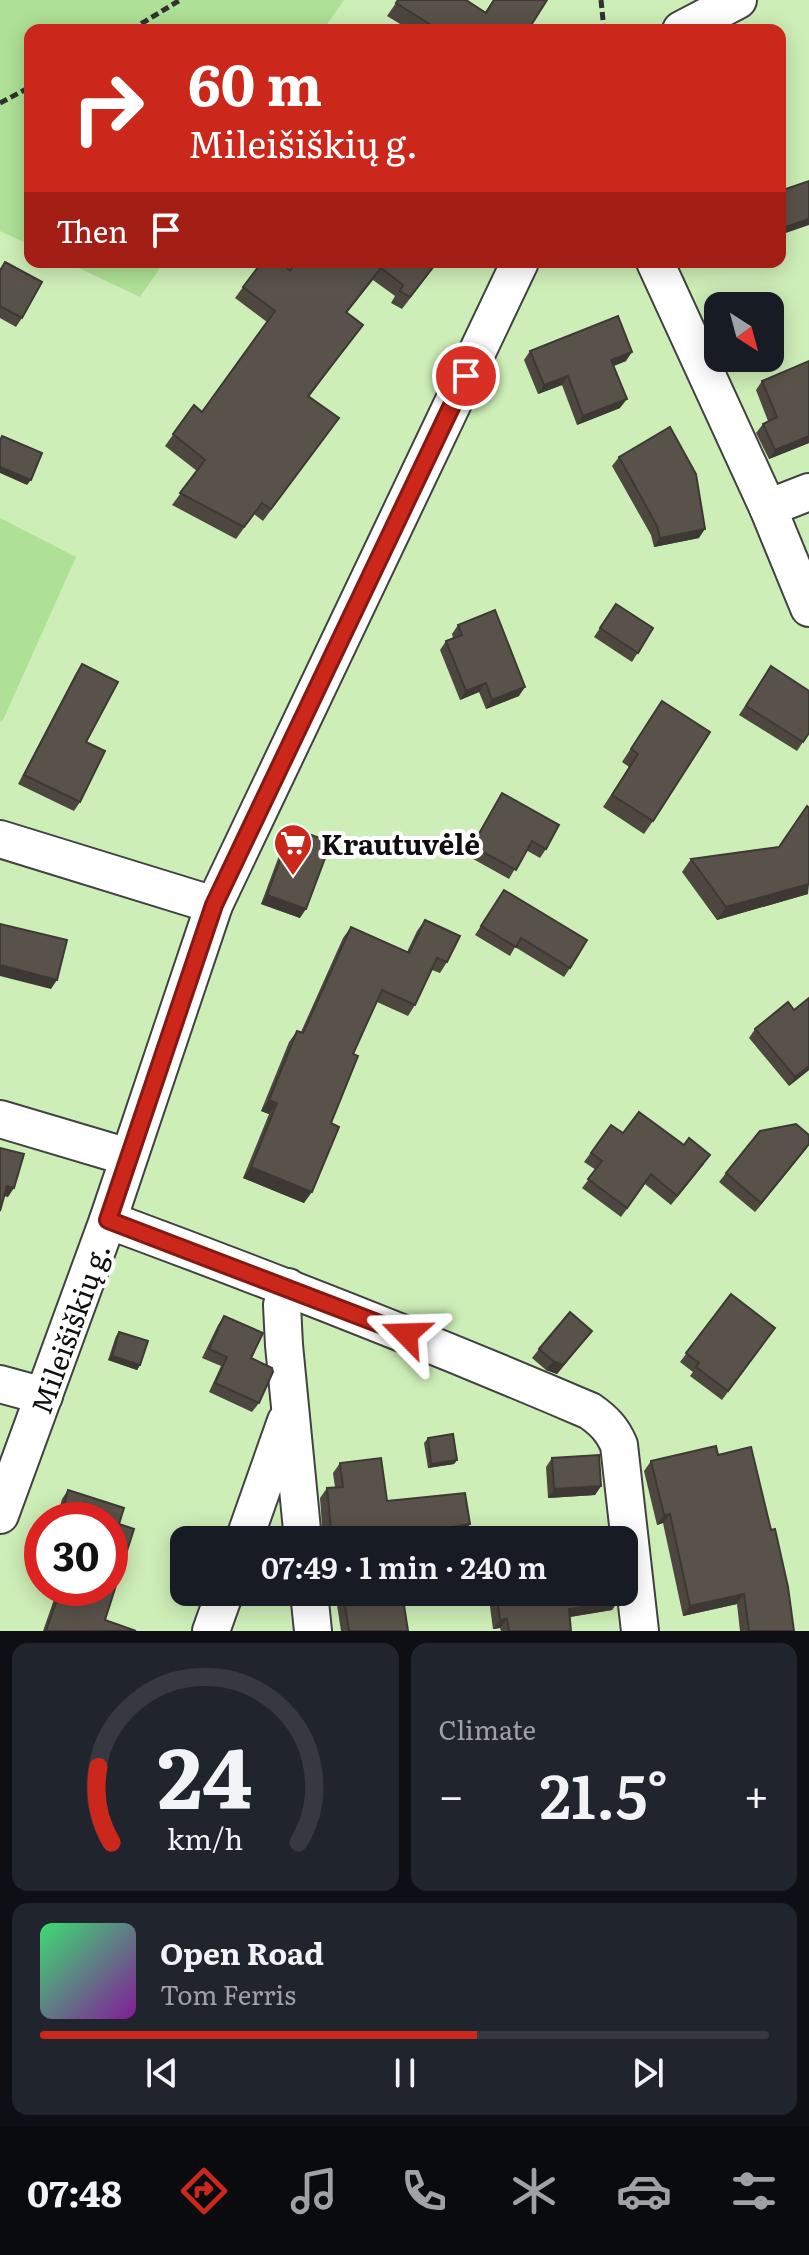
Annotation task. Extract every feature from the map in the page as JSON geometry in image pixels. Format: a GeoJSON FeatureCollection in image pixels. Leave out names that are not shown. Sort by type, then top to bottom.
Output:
{"type":"FeatureCollection","features":[{"type":"Feature","properties":{"kind":"street"},"geometry":{"type":"LineString","coordinates":[[692,24],[738,0]]}},
{"type":"Feature","properties":{"kind":"street","name":"Mileišiškių g."},"geometry":{"type":"LineString","coordinates":[[0,1515],[108,1220],[214,905],[517,268]]}},
{"type":"Feature","properties":{"kind":"street"},"geometry":{"type":"LineString","coordinates":[[658,268],[768,508],[809,608]]}},
{"type":"Feature","properties":{"kind":"street"},"geometry":{"type":"LineString","coordinates":[[768,508],[809,492]]}},
{"type":"Feature","properties":{"kind":"street"},"geometry":{"type":"LineString","coordinates":[[0,839],[214,905]]}},
{"type":"Feature","properties":{"kind":"street"},"geometry":{"type":"LineString","coordinates":[[0,1119],[128,1157]]}},
{"type":"Feature","properties":{"kind":"street"},"geometry":{"type":"LineString","coordinates":[[108,1220],[288,1287],[495,1370],[590,1411],[603,1420],[619,1445],[640,1631]]}},
{"type":"Feature","properties":{"kind":"street"},"geometry":{"type":"LineString","coordinates":[[288,1287],[282,1305],[302,1526]]}},
{"type":"Feature","properties":{"kind":"street"},"geometry":{"type":"LineString","coordinates":[[0,1384],[44,1396]]}},
{"type":"Feature","properties":{"kind":"street"},"geometry":{"type":"LineString","coordinates":[[249,1526],[290,1411]]}},
{"type":"Feature","properties":{"kind":"street"},"geometry":{"type":"LineString","coordinates":[[211,1631],[220,1606]]}},
{"type":"Feature","properties":{"kind":"street"},"geometry":{"type":"LineString","coordinates":[[310,1606],[313,1631]]}},
{"type":"Feature","properties":{"kind":"path"},"geometry":{"type":"LineString","coordinates":[[141,24],[180,0]]}},
{"type":"Feature","properties":{"kind":"path"},"geometry":{"type":"LineString","coordinates":[[601,0],[603,24]]}},
{"type":"Feature","properties":{"kind":"path"},"geometry":{"type":"LineString","coordinates":[[0,103],[24,90]]}},
{"type":"Feature","properties":{"kind":"green space"},"geometry":{"type":"Polygon","coordinates":[[[0,0],[809,0],[809,1631],[0,1631],[0,0]]]}},
{"type":"Feature","properties":{"kind":"green space"},"geometry":{"type":"Polygon","coordinates":[[[0,0],[344,0],[327,24],[24,24],[24,242],[0,231],[0,0]]]}},
{"type":"Feature","properties":{"kind":"green space"},"geometry":{"type":"Polygon","coordinates":[[[79,268],[160,268],[140,297],[79,268]]]}},
{"type":"Feature","properties":{"kind":"green space"},"geometry":{"type":"Polygon","coordinates":[[[0,518],[76,557],[0,722],[0,518]]]}},
{"type":"Feature","properties":{"kind":"building"},"geometry":{"type":"Polygon","coordinates":[[[398,0],[466,0],[486,13],[494,0],[547,0],[532,24],[429,24],[396,3],[398,0]]]}},
{"type":"Feature","properties":{"kind":"building"},"geometry":{"type":"Polygon","coordinates":[[[809,181],[809,219],[786,227],[786,189],[809,181]]]}},
{"type":"Feature","properties":{"kind":"building"},"geometry":{"type":"Polygon","coordinates":[[[5,262],[42,282],[22,318],[0,306],[0,271],[5,262]]]}},
{"type":"Feature","properties":{"kind":"building"},"geometry":{"type":"Polygon","coordinates":[[[257,268],[381,268],[346,312],[363,325],[308,396],[339,418],[271,509],[262,503],[244,527],[180,493],[205,460],[173,434],[194,405],[202,412],[275,311],[243,287],[257,268]]]}},
{"type":"Feature","properties":{"kind":"building"},"geometry":{"type":"Polygon","coordinates":[[[381,268],[432,268],[410,297],[400,291],[403,285],[381,268]]]}},
{"type":"Feature","properties":{"kind":"building"},"geometry":{"type":"Polygon","coordinates":[[[618,316],[632,352],[611,360],[627,399],[583,416],[568,376],[544,385],[530,351],[618,316]]]}},
{"type":"Feature","properties":{"kind":"building"},"geometry":{"type":"Polygon","coordinates":[[[809,361],[809,436],[775,450],[763,424],[777,417],[762,381],[809,361]]]}},
{"type":"Feature","properties":{"kind":"building"},"geometry":{"type":"Polygon","coordinates":[[[670,427],[696,474],[705,529],[660,538],[657,526],[619,457],[670,427]]]}},
{"type":"Feature","properties":{"kind":"building"},"geometry":{"type":"Polygon","coordinates":[[[2,436],[42,453],[31,480],[0,467],[2,436]]]}},
{"type":"Feature","properties":{"kind":"building"},"geometry":{"type":"Polygon","coordinates":[[[616,604],[653,628],[638,653],[600,628],[616,604]]]}},
{"type":"Feature","properties":{"kind":"building"},"geometry":{"type":"Polygon","coordinates":[[[495,610],[525,687],[492,700],[486,683],[466,691],[446,641],[462,635],[458,625],[495,610]]]}},
{"type":"Feature","properties":{"kind":"building"},"geometry":{"type":"Polygon","coordinates":[[[82,664],[118,682],[86,742],[105,751],[80,802],[24,775],[82,664]]]}},
{"type":"Feature","properties":{"kind":"building"},"geometry":{"type":"Polygon","coordinates":[[[771,666],[809,691],[809,733],[803,742],[746,706],[771,666]]]}},
{"type":"Feature","properties":{"kind":"building"},"geometry":{"type":"Polygon","coordinates":[[[662,701],[710,732],[653,821],[612,795],[638,754],[631,749],[662,701]]]}},
{"type":"Feature","properties":{"kind":"building"},"geometry":{"type":"Polygon","coordinates":[[[502,793],[559,825],[546,849],[532,841],[516,870],[472,846],[502,793]]]}},
{"type":"Feature","properties":{"kind":"building"},"geometry":{"type":"Polygon","coordinates":[[[807,806],[809,884],[726,907],[691,859],[779,847],[807,806]]]}},
{"type":"Feature","properties":{"kind":"building","name":"Krautuvėlė"},"geometry":{"type":"Polygon","coordinates":[[[292,828],[331,842],[306,909],[267,895],[292,828]]]}},
{"type":"Feature","properties":{"kind":"building"},"geometry":{"type":"Polygon","coordinates":[[[504,890],[587,940],[570,968],[521,938],[516,947],[481,926],[504,890]]]}},
{"type":"Feature","properties":{"kind":"building"},"geometry":{"type":"Polygon","coordinates":[[[425,920],[460,936],[447,962],[437,958],[415,1005],[382,990],[353,1054],[358,1056],[331,1123],[339,1127],[312,1192],[251,1167],[277,1103],[269,1100],[297,1031],[303,1033],[351,927],[409,953],[425,920]]]}},
{"type":"Feature","properties":{"kind":"building"},"geometry":{"type":"Polygon","coordinates":[[[0,924],[67,940],[57,980],[0,965],[0,924]]]}},
{"type":"Feature","properties":{"kind":"building"},"geometry":{"type":"Polygon","coordinates":[[[809,998],[809,1066],[795,1077],[755,1029],[788,1002],[794,1010],[809,998]]]}},
{"type":"Feature","properties":{"kind":"building"},"geometry":{"type":"Polygon","coordinates":[[[639,1112],[684,1145],[689,1138],[710,1155],[677,1196],[651,1174],[627,1208],[588,1179],[602,1161],[591,1153],[611,1125],[623,1133],[639,1112]]]}},
{"type":"Feature","properties":{"kind":"building"},"geometry":{"type":"Polygon","coordinates":[[[796,1124],[809,1135],[809,1144],[761,1203],[726,1173],[760,1131],[796,1124]]]}},
{"type":"Feature","properties":{"kind":"building"},"geometry":{"type":"Polygon","coordinates":[[[0,1148],[24,1154],[14,1188],[7,1186],[0,1211],[0,1148]]]}},
{"type":"Feature","properties":{"kind":"building"},"geometry":{"type":"Polygon","coordinates":[[[731,1294],[775,1328],[728,1391],[696,1367],[699,1363],[686,1353],[731,1294]]]}},
{"type":"Feature","properties":{"kind":"building"},"geometry":{"type":"Polygon","coordinates":[[[570,1312],[592,1331],[563,1365],[539,1349],[570,1312]]]}},
{"type":"Feature","properties":{"kind":"building"},"geometry":{"type":"Polygon","coordinates":[[[224,1316],[263,1333],[251,1358],[272,1368],[273,1372],[259,1403],[215,1383],[227,1357],[209,1349],[224,1316]]]}},
{"type":"Feature","properties":{"kind":"building"},"geometry":{"type":"Polygon","coordinates":[[[119,1332],[148,1341],[140,1365],[112,1356],[119,1332]]]}},
{"type":"Feature","properties":{"kind":"building"},"geometry":{"type":"Polygon","coordinates":[[[453,1434],[457,1460],[431,1464],[428,1438],[453,1434]]]}},
{"type":"Feature","properties":{"kind":"building"},"geometry":{"type":"Polygon","coordinates":[[[716,1446],[718,1455],[751,1447],[771,1530],[775,1529],[794,1631],[749,1631],[744,1594],[690,1606],[670,1514],[664,1515],[651,1461],[716,1446]]]}},
{"type":"Feature","properties":{"kind":"building"},"geometry":{"type":"Polygon","coordinates":[[[599,1455],[601,1486],[554,1489],[552,1458],[599,1455]]]}},
{"type":"Feature","properties":{"kind":"building"},"geometry":{"type":"Polygon","coordinates":[[[381,1458],[387,1501],[465,1493],[470,1524],[331,1526],[327,1488],[343,1487],[340,1463],[381,1458]]]}},
{"type":"Feature","properties":{"kind":"building"},"geometry":{"type":"Polygon","coordinates":[[[68,1490],[105,1502],[65,1502],[68,1490]]]}},
{"type":"Feature","properties":{"kind":"building"},"geometry":{"type":"Polygon","coordinates":[[[128,1527],[134,1529],[128,1548],[128,1527]]]}},
{"type":"Feature","properties":{"kind":"building"},"geometry":{"type":"Polygon","coordinates":[[[55,1606],[109,1606],[105,1620],[136,1631],[46,1631],[55,1606]]]}},
{"type":"Feature","properties":{"kind":"building"},"geometry":{"type":"Polygon","coordinates":[[[345,1606],[404,1606],[408,1631],[349,1631],[345,1606]]]}},
{"type":"Feature","properties":{"kind":"building"},"geometry":{"type":"Polygon","coordinates":[[[498,1606],[587,1606],[569,1609],[571,1631],[509,1631],[507,1619],[500,1620],[498,1606]]]}},
{"type":"Feature","properties":{"kind":"place","name":"Krautuvėlė"},"geometry":{"type":"Point","coordinates":[293,877]}},
{"type":"Feature","properties":{"kind":"route"},"geometry":{"type":"LineString","coordinates":[[406,1334],[108,1220],[214,905],[466,376]]}}]}
